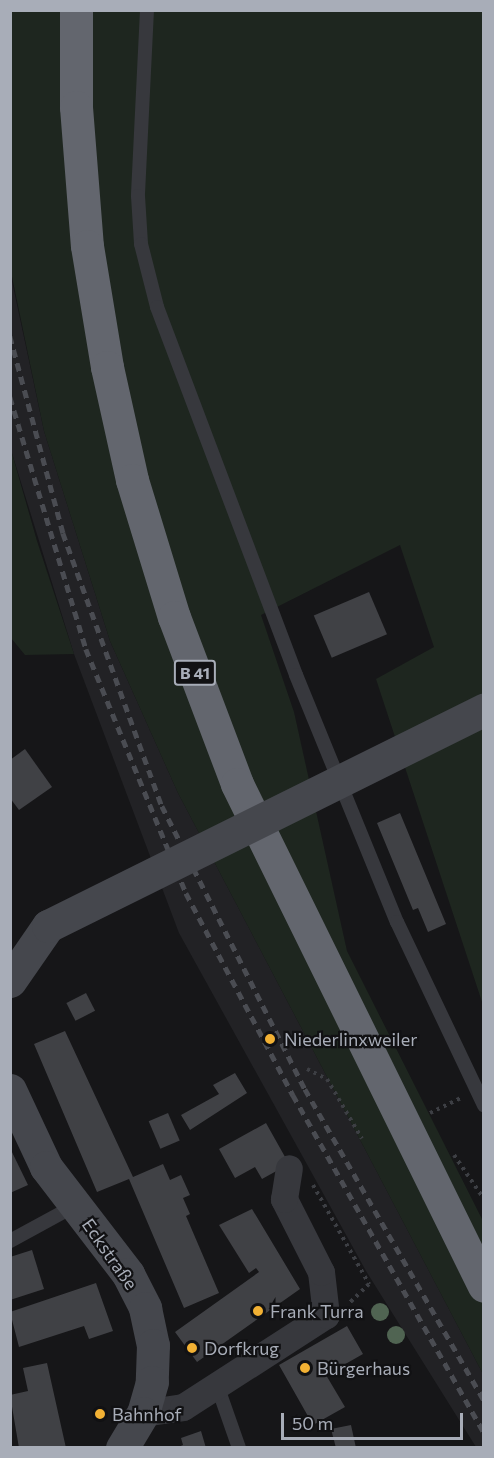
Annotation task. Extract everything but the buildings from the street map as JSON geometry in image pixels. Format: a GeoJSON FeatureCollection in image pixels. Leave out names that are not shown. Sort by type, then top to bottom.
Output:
{"type":"FeatureCollection","features":[{"type":"Feature","properties":{"kind":"highway","name":"B 41"},"geometry":{"type":"LineString","coordinates":[[76,10],[76,106],[87,246],[103,345],[132,480],[174,617],[242,795],[483,1286]]}},
{"type":"Feature","properties":{"kind":"main road"},"geometry":{"type":"LineString","coordinates":[[10,981],[48,926],[483,710]]}},
{"type":"Feature","properties":{"kind":"main road"},"geometry":{"type":"LineString","coordinates":[[10,1090],[46,1167],[75,1205]]}},
{"type":"Feature","properties":{"kind":"main road","name":"Eckstraße"},"geometry":{"type":"LineString","coordinates":[[75,1205],[128,1274],[145,1308],[153,1345],[143,1413]]}},
{"type":"Feature","properties":{"kind":"main road"},"geometry":{"type":"LineString","coordinates":[[122,1448],[143,1413]]}},
{"type":"Feature","properties":{"kind":"street"},"geometry":{"type":"LineString","coordinates":[[143,1413],[183,1407],[218,1388],[326,1315],[321,1272],[284,1199],[290,1168]]}},
{"type":"Feature","properties":{"kind":"lane"},"geometry":{"type":"LineString","coordinates":[[147,10],[138,196],[141,244],[157,307],[300,686],[397,922],[483,1105]]}},
{"type":"Feature","properties":{"kind":"lane","name":"Eckstraße"},"geometry":{"type":"LineString","coordinates":[[10,1241],[75,1205]]}},
{"type":"Feature","properties":{"kind":"lane"},"geometry":{"type":"LineString","coordinates":[[218,1388],[239,1448]]}},
{"type":"Feature","properties":{"kind":"path"},"geometry":{"type":"LineString","coordinates":[[307,1069],[327,1079],[362,1139]]}},
{"type":"Feature","properties":{"kind":"path"},"geometry":{"type":"LineString","coordinates":[[434,1122],[429,1114],[476,1090]]}},
{"type":"Feature","properties":{"kind":"path"},"geometry":{"type":"LineString","coordinates":[[448,1146],[483,1199]]}},
{"type":"Feature","properties":{"kind":"shaded area"},"geometry":{"type":"Polygon","coordinates":[[[10,11],[483,11],[483,1005],[376,679],[434,647],[400,545],[261,615],[294,712],[347,951],[483,1221],[483,1374],[178,793],[110,641],[44,431],[11,272],[10,11]]]}},
{"type":"Feature","properties":{"kind":"shaded area"},"geometry":{"type":"Polygon","coordinates":[[[10,272],[44,431],[110,641],[178,793],[483,1374],[483,1447],[476,1447],[366,1271],[179,933],[74,654],[11,450],[10,272]]]}},
{"type":"Feature","properties":{"kind":"shaded area"},"geometry":{"type":"Polygon","coordinates":[[[11,450],[37,541],[74,654],[25,655],[11,638],[11,450]]]}},
{"type":"Feature","properties":{"kind":"railway"},"geometry":{"type":"LineString","coordinates":[[10,336],[63,533],[162,806],[305,1089],[484,1400]]}},
{"type":"Feature","properties":{"kind":"railway"},"geometry":{"type":"LineString","coordinates":[[10,397],[86,649],[186,893],[293,1095],[484,1433]]}},
{"type":"Feature","properties":{"kind":"place","name":"Niederlinxweiler"},"geometry":{"type":"Point","coordinates":[270,1039]}},
{"type":"Feature","properties":{"kind":"place","name":"Frank Turra"},"geometry":{"type":"Point","coordinates":[258,1311]}},
{"type":"Feature","properties":{"kind":"place","name":"Dorfkrug"},"geometry":{"type":"Point","coordinates":[192,1348]}},
{"type":"Feature","properties":{"kind":"place","name":"Bürgerhaus"},"geometry":{"type":"Point","coordinates":[305,1368]}},
{"type":"Feature","properties":{"kind":"place","name":"Bahnhof"},"geometry":{"type":"Point","coordinates":[100,1414]}}]}
